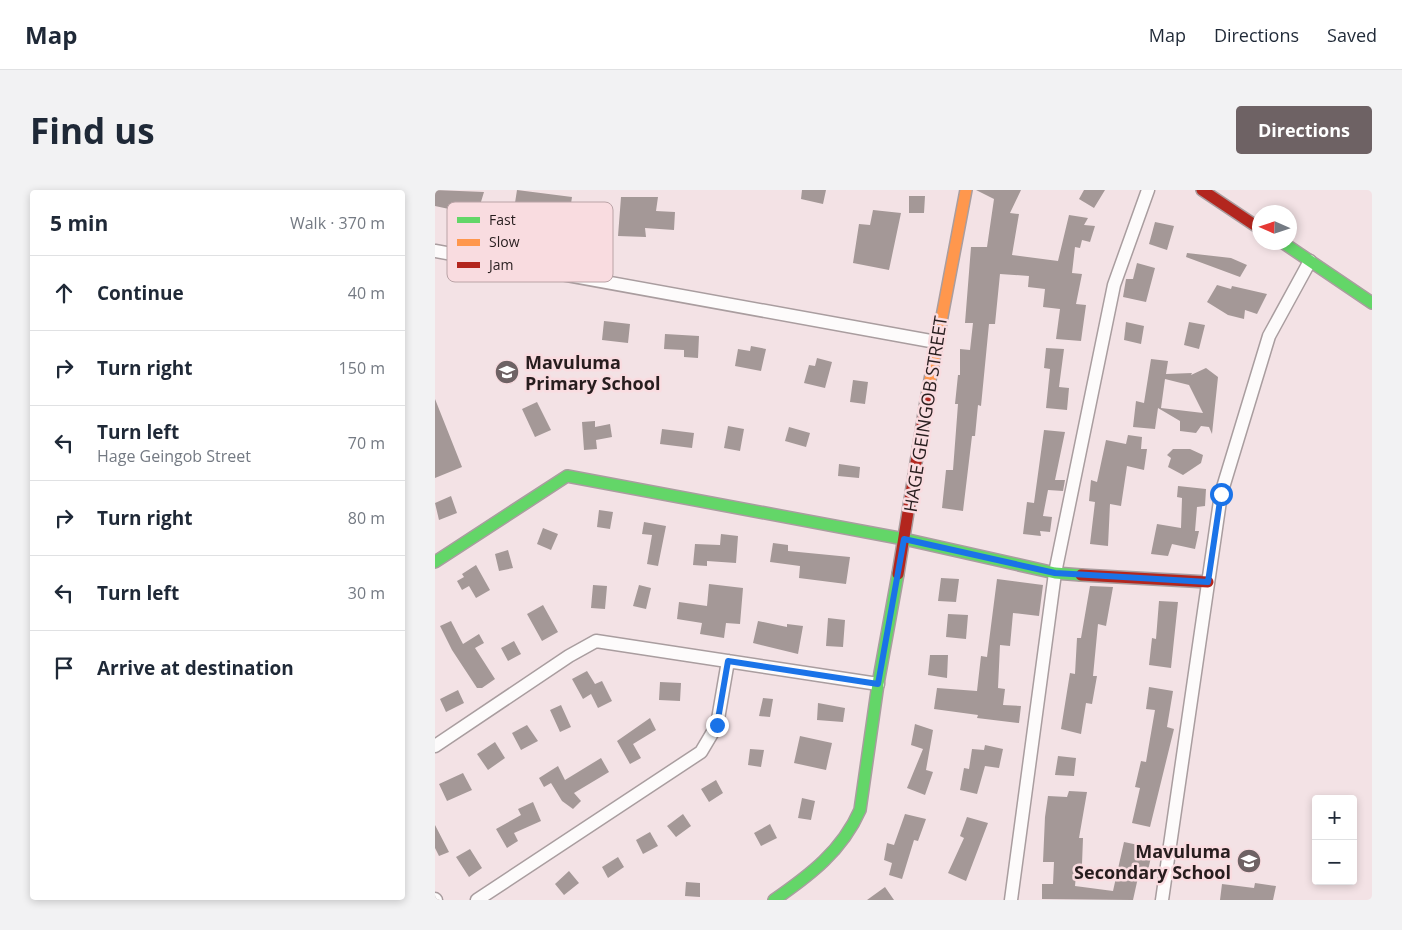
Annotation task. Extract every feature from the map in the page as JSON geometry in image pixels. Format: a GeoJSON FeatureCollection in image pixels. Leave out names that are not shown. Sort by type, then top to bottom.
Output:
{"type":"FeatureCollection","features":[{"type":"Feature","properties":{"kind":"street","name":"HAGE GEINGOB STREET"},"geometry":{"type":"LineString","coordinates":[[774,900],[817,870],[839,846],[854,827],[862,799],[878,684],[904,539],[935,342],[965,190]]}},
{"type":"Feature","properties":{"kind":"street"},"geometry":{"type":"LineString","coordinates":[[1011,900],[1055,573],[1114,285],[1148,190]]}},
{"type":"Feature","properties":{"kind":"street"},"geometry":{"type":"LineString","coordinates":[[1201,190],[1252,223]]}},
{"type":"Feature","properties":{"kind":"street"},"geometry":{"type":"LineString","coordinates":[[1294,250],[1372,303]]}},
{"type":"Feature","properties":{"kind":"street"},"geometry":{"type":"LineString","coordinates":[[1162,900],[1221,494],[1269,336],[1310,261]]}},
{"type":"Feature","properties":{"kind":"street"},"geometry":{"type":"LineString","coordinates":[[605,282],[935,342]]}},
{"type":"Feature","properties":{"kind":"street"},"geometry":{"type":"LineString","coordinates":[[435,562],[567,476],[904,539],[1055,573],[1208,582]]}},
{"type":"Feature","properties":{"kind":"street"},"geometry":{"type":"LineString","coordinates":[[435,746],[569,656],[596,641],[878,684]]}},
{"type":"Feature","properties":{"kind":"street"},"geometry":{"type":"LineString","coordinates":[[477,900],[701,752],[717,725],[728,661]]}},
{"type":"Feature","properties":{"kind":"building"},"geometry":{"type":"Polygon","coordinates":[[[435,190],[484,192],[481,202],[447,202],[447,209],[435,206],[435,190]]]}},
{"type":"Feature","properties":{"kind":"building"},"geometry":{"type":"Polygon","coordinates":[[[517,190],[572,197],[571,202],[515,202],[517,190]]]}},
{"type":"Feature","properties":{"kind":"building"},"geometry":{"type":"Polygon","coordinates":[[[802,190],[826,190],[823,204],[801,199],[802,190]]]}},
{"type":"Feature","properties":{"kind":"building"},"geometry":{"type":"Polygon","coordinates":[[[976,190],[1021,190],[1010,213],[1019,214],[1012,255],[1058,261],[1069,215],[1088,218],[1084,225],[1095,226],[1090,242],[1082,240],[1080,248],[1075,247],[1072,273],[1082,274],[1076,304],[1086,305],[1081,341],[1056,339],[1060,309],[1043,307],[1045,289],[1028,287],[1029,276],[1000,274],[995,324],[989,324],[981,406],[978,405],[975,436],[972,436],[963,511],[942,508],[946,470],[953,470],[958,404],[955,404],[958,375],[960,375],[960,349],[970,350],[973,323],[965,323],[971,247],[987,247],[994,199],[976,190]]]}},
{"type":"Feature","properties":{"kind":"building"},"geometry":{"type":"Polygon","coordinates":[[[1084,190],[1105,190],[1094,208],[1079,199],[1084,190]]]}},
{"type":"Feature","properties":{"kind":"building"},"geometry":{"type":"Polygon","coordinates":[[[909,196],[925,196],[924,213],[909,213],[909,196]]]}},
{"type":"Feature","properties":{"kind":"building"},"geometry":{"type":"Polygon","coordinates":[[[621,197],[658,197],[656,211],[675,212],[674,230],[645,228],[646,237],[618,236],[621,197]]]}},
{"type":"Feature","properties":{"kind":"building"},"geometry":{"type":"Polygon","coordinates":[[[873,210],[901,213],[889,270],[853,263],[859,224],[870,225],[873,210]]]}},
{"type":"Feature","properties":{"kind":"building"},"geometry":{"type":"Polygon","coordinates":[[[1155,222],[1174,226],[1167,250],[1149,244],[1155,222]]]}},
{"type":"Feature","properties":{"kind":"building"},"geometry":{"type":"Polygon","coordinates":[[[1187,253],[1231,258],[1247,265],[1240,277],[1186,257],[1187,253]]]}},
{"type":"Feature","properties":{"kind":"building"},"geometry":{"type":"Polygon","coordinates":[[[1137,263],[1155,268],[1146,302],[1123,297],[1126,279],[1133,279],[1137,263]]]}},
{"type":"Feature","properties":{"kind":"building"},"geometry":{"type":"Polygon","coordinates":[[[1217,285],[1231,289],[1232,286],[1267,294],[1257,314],[1245,310],[1244,319],[1228,315],[1207,302],[1217,285]]]}},
{"type":"Feature","properties":{"kind":"building"},"geometry":{"type":"Polygon","coordinates":[[[604,321],[630,324],[628,343],[602,340],[604,321]]]}},
{"type":"Feature","properties":{"kind":"building"},"geometry":{"type":"Polygon","coordinates":[[[1126,322],[1144,326],[1141,344],[1124,340],[1126,322]]]}},
{"type":"Feature","properties":{"kind":"building"},"geometry":{"type":"Polygon","coordinates":[[[1189,322],[1205,325],[1199,349],[1184,345],[1189,322]]]}},
{"type":"Feature","properties":{"kind":"building"},"geometry":{"type":"Polygon","coordinates":[[[665,334],[699,336],[698,358],[684,357],[684,350],[664,349],[665,334]]]}},
{"type":"Feature","properties":{"kind":"building"},"geometry":{"type":"Polygon","coordinates":[[[751,346],[766,349],[761,371],[735,366],[738,349],[750,351],[751,346]]]}},
{"type":"Feature","properties":{"kind":"building"},"geometry":{"type":"Polygon","coordinates":[[[1046,348],[1064,349],[1059,387],[1069,388],[1067,410],[1046,408],[1050,369],[1044,368],[1046,348]]]}},
{"type":"Feature","properties":{"kind":"building"},"geometry":{"type":"Polygon","coordinates":[[[817,358],[832,362],[825,388],[804,383],[809,365],[815,366],[817,358]]]}},
{"type":"Feature","properties":{"kind":"building"},"geometry":{"type":"Polygon","coordinates":[[[1151,359],[1168,361],[1166,374],[1192,373],[1191,375],[1206,368],[1218,377],[1212,434],[1209,427],[1201,426],[1196,433],[1180,431],[1180,421],[1158,408],[1155,429],[1133,427],[1136,401],[1144,403],[1151,359]],[[1165,379],[1161,408],[1203,413],[1189,385],[1165,379]]]}},
{"type":"Feature","properties":{"kind":"building"},"geometry":{"type":"Polygon","coordinates":[[[853,380],[868,382],[865,404],[850,402],[853,380]]]}},
{"type":"Feature","properties":{"kind":"building"},"geometry":{"type":"Polygon","coordinates":[[[435,399],[462,467],[435,478],[435,399]]]}},
{"type":"Feature","properties":{"kind":"building"},"geometry":{"type":"Polygon","coordinates":[[[537,402],[551,430],[535,437],[522,409],[537,402]]]}},
{"type":"Feature","properties":{"kind":"building"},"geometry":{"type":"Polygon","coordinates":[[[595,421],[595,427],[610,424],[612,437],[596,440],[597,449],[584,450],[582,422],[595,421]]]}},
{"type":"Feature","properties":{"kind":"building"},"geometry":{"type":"Polygon","coordinates":[[[728,426],[744,429],[740,451],[724,448],[728,426]]]}},
{"type":"Feature","properties":{"kind":"building"},"geometry":{"type":"Polygon","coordinates":[[[789,427],[810,433],[806,447],[785,441],[789,427]]]}},
{"type":"Feature","properties":{"kind":"building"},"geometry":{"type":"Polygon","coordinates":[[[662,429],[694,433],[692,448],[660,444],[662,429]]]}},
{"type":"Feature","properties":{"kind":"building"},"geometry":{"type":"Polygon","coordinates":[[[1044,430],[1065,432],[1055,480],[1065,480],[1063,491],[1048,490],[1043,516],[1052,517],[1050,532],[1040,531],[1041,536],[1023,534],[1027,502],[1034,503],[1044,430]]]}},
{"type":"Feature","properties":{"kind":"building"},"geometry":{"type":"Polygon","coordinates":[[[1128,435],[1142,437],[1141,449],[1147,449],[1144,470],[1127,466],[1121,506],[1110,504],[1108,546],[1090,544],[1095,502],[1089,501],[1091,480],[1097,482],[1106,440],[1126,444],[1128,435]]]}},
{"type":"Feature","properties":{"kind":"building"},"geometry":{"type":"Polygon","coordinates":[[[1173,449],[1190,449],[1203,455],[1201,463],[1183,475],[1168,467],[1171,458],[1167,455],[1173,449]]]}},
{"type":"Feature","properties":{"kind":"building"},"geometry":{"type":"Polygon","coordinates":[[[839,464],[860,467],[859,478],[838,476],[839,464]]]}},
{"type":"Feature","properties":{"kind":"building"},"geometry":{"type":"Polygon","coordinates":[[[1178,486],[1206,489],[1205,506],[1197,507],[1195,531],[1199,531],[1195,549],[1172,544],[1168,556],[1151,554],[1157,524],[1181,528],[1182,498],[1177,497],[1178,486]]]}},
{"type":"Feature","properties":{"kind":"building"},"geometry":{"type":"Polygon","coordinates":[[[451,496],[457,513],[439,520],[435,503],[451,496]]]}},
{"type":"Feature","properties":{"kind":"building"},"geometry":{"type":"Polygon","coordinates":[[[599,510],[613,512],[610,529],[597,527],[599,510]]]}},
{"type":"Feature","properties":{"kind":"building"},"geometry":{"type":"Polygon","coordinates":[[[644,522],[666,526],[658,566],[647,564],[652,535],[642,534],[644,522]]]}},
{"type":"Feature","properties":{"kind":"building"},"geometry":{"type":"Polygon","coordinates":[[[543,528],[558,534],[551,550],[537,544],[543,528]]]}},
{"type":"Feature","properties":{"kind":"building"},"geometry":{"type":"Polygon","coordinates":[[[721,534],[738,536],[736,563],[707,561],[707,566],[693,565],[695,544],[720,545],[721,534]]]}},
{"type":"Feature","properties":{"kind":"building"},"geometry":{"type":"Polygon","coordinates":[[[773,543],[788,545],[788,551],[850,557],[846,584],[799,578],[800,566],[770,562],[773,543]]]}},
{"type":"Feature","properties":{"kind":"building"},"geometry":{"type":"Polygon","coordinates":[[[508,550],[513,568],[499,571],[495,554],[508,550]]]}},
{"type":"Feature","properties":{"kind":"building"},"geometry":{"type":"Polygon","coordinates":[[[476,565],[490,590],[476,598],[469,586],[462,590],[457,581],[464,577],[462,574],[476,565]]]}},
{"type":"Feature","properties":{"kind":"building"},"geometry":{"type":"Polygon","coordinates":[[[941,578],[959,579],[956,602],[938,601],[941,578]]]}},
{"type":"Feature","properties":{"kind":"building"},"geometry":{"type":"Polygon","coordinates":[[[997,579],[1043,585],[1039,616],[1013,613],[1010,646],[1000,645],[998,688],[1005,689],[1003,705],[1021,706],[1019,723],[977,718],[978,715],[934,709],[937,688],[977,691],[981,656],[987,657],[997,579]]]}},
{"type":"Feature","properties":{"kind":"building"},"geometry":{"type":"Polygon","coordinates":[[[709,584],[743,588],[740,624],[726,623],[724,638],[700,634],[702,623],[677,619],[679,602],[707,606],[709,584]]]}},
{"type":"Feature","properties":{"kind":"building"},"geometry":{"type":"Polygon","coordinates":[[[593,585],[607,586],[605,609],[591,608],[593,585]]]}},
{"type":"Feature","properties":{"kind":"building"},"geometry":{"type":"Polygon","coordinates":[[[639,585],[651,588],[646,609],[633,606],[639,585]]]}},
{"type":"Feature","properties":{"kind":"building"},"geometry":{"type":"Polygon","coordinates":[[[1090,586],[1113,587],[1106,626],[1098,624],[1093,676],[1097,676],[1092,704],[1086,703],[1081,734],[1061,729],[1070,673],[1075,674],[1077,638],[1081,638],[1090,586]]]}},
{"type":"Feature","properties":{"kind":"building"},"geometry":{"type":"Polygon","coordinates":[[[1159,601],[1178,602],[1171,668],[1149,665],[1152,638],[1156,639],[1159,601]]]}},
{"type":"Feature","properties":{"kind":"building"},"geometry":{"type":"Polygon","coordinates":[[[543,605],[558,632],[542,641],[527,614],[543,605]]]}},
{"type":"Feature","properties":{"kind":"building"},"geometry":{"type":"Polygon","coordinates":[[[948,614],[968,615],[966,639],[946,637],[948,614]]]}},
{"type":"Feature","properties":{"kind":"building"},"geometry":{"type":"Polygon","coordinates":[[[828,618],[845,620],[843,647],[826,646],[828,618]]]}},
{"type":"Feature","properties":{"kind":"building"},"geometry":{"type":"Polygon","coordinates":[[[451,621],[463,644],[479,634],[484,643],[475,648],[495,679],[482,688],[477,688],[452,650],[440,626],[451,621]]]}},
{"type":"Feature","properties":{"kind":"building"},"geometry":{"type":"Polygon","coordinates":[[[758,621],[787,627],[787,624],[803,626],[798,654],[753,643],[758,621]]]}},
{"type":"Feature","properties":{"kind":"building"},"geometry":{"type":"Polygon","coordinates":[[[514,641],[521,654],[508,661],[501,648],[514,641]]]}},
{"type":"Feature","properties":{"kind":"building"},"geometry":{"type":"Polygon","coordinates":[[[930,655],[948,655],[947,678],[928,675],[930,655]]]}},
{"type":"Feature","properties":{"kind":"building"},"geometry":{"type":"Polygon","coordinates":[[[587,671],[595,684],[602,681],[612,701],[598,708],[591,694],[583,699],[572,679],[587,671]]]}},
{"type":"Feature","properties":{"kind":"building"},"geometry":{"type":"Polygon","coordinates":[[[660,682],[681,683],[680,701],[659,700],[660,682]]]}},
{"type":"Feature","properties":{"kind":"building"},"geometry":{"type":"Polygon","coordinates":[[[1149,687],[1173,691],[1167,727],[1174,729],[1150,827],[1132,823],[1140,788],[1135,787],[1141,761],[1146,762],[1155,710],[1146,709],[1149,687]]]}},
{"type":"Feature","properties":{"kind":"building"},"geometry":{"type":"Polygon","coordinates":[[[458,690],[464,703],[446,712],[440,699],[458,690]]]}},
{"type":"Feature","properties":{"kind":"building"},"geometry":{"type":"Polygon","coordinates":[[[763,698],[773,699],[770,717],[759,716],[763,698]]]}},
{"type":"Feature","properties":{"kind":"building"},"geometry":{"type":"Polygon","coordinates":[[[818,703],[845,708],[843,722],[817,720],[818,703]]]}},
{"type":"Feature","properties":{"kind":"building"},"geometry":{"type":"Polygon","coordinates":[[[561,705],[571,727],[560,732],[550,710],[561,705]]]}},
{"type":"Feature","properties":{"kind":"building"},"geometry":{"type":"Polygon","coordinates":[[[650,718],[656,730],[633,744],[641,758],[630,764],[617,741],[650,718]]]}},
{"type":"Feature","properties":{"kind":"building"},"geometry":{"type":"Polygon","coordinates":[[[915,724],[933,730],[926,770],[933,772],[925,795],[907,788],[923,749],[911,745],[915,724]]]}},
{"type":"Feature","properties":{"kind":"building"},"geometry":{"type":"Polygon","coordinates":[[[527,725],[538,741],[521,750],[512,733],[527,725]]]}},
{"type":"Feature","properties":{"kind":"building"},"geometry":{"type":"Polygon","coordinates":[[[800,736],[832,743],[826,770],[794,763],[800,736]]]}},
{"type":"Feature","properties":{"kind":"building"},"geometry":{"type":"Polygon","coordinates":[[[495,742],[505,758],[488,770],[477,754],[495,742]]]}},
{"type":"Feature","properties":{"kind":"building"},"geometry":{"type":"Polygon","coordinates":[[[985,745],[1003,749],[999,768],[985,766],[977,794],[960,790],[964,768],[969,769],[972,749],[984,750],[985,745]]]}},
{"type":"Feature","properties":{"kind":"building"},"geometry":{"type":"Polygon","coordinates":[[[750,749],[764,750],[761,767],[748,765],[750,749]]]}},
{"type":"Feature","properties":{"kind":"building"},"geometry":{"type":"Polygon","coordinates":[[[1058,756],[1076,758],[1074,776],[1055,775],[1058,756]]]}},
{"type":"Feature","properties":{"kind":"building"},"geometry":{"type":"Polygon","coordinates":[[[601,758],[609,772],[574,793],[581,801],[573,809],[562,801],[551,783],[544,787],[539,778],[558,766],[565,780],[601,758]]]}},
{"type":"Feature","properties":{"kind":"building"},"geometry":{"type":"Polygon","coordinates":[[[463,773],[472,790],[447,801],[439,784],[463,773]]]}},
{"type":"Feature","properties":{"kind":"building"},"geometry":{"type":"Polygon","coordinates":[[[716,780],[723,793],[709,802],[701,789],[716,780]]]}},
{"type":"Feature","properties":{"kind":"building"},"geometry":{"type":"Polygon","coordinates":[[[1069,791],[1087,792],[1079,838],[1083,838],[1082,864],[1077,864],[1075,886],[1113,891],[1124,842],[1153,848],[1147,875],[1139,873],[1133,900],[1042,899],[1042,884],[1053,884],[1054,862],[1043,862],[1048,796],[1067,797],[1069,791]]]}},
{"type":"Feature","properties":{"kind":"building"},"geometry":{"type":"Polygon","coordinates":[[[802,798],[815,801],[811,820],[798,818],[802,798]]]}},
{"type":"Feature","properties":{"kind":"building"},"geometry":{"type":"Polygon","coordinates":[[[533,802],[541,821],[514,833],[518,841],[507,848],[496,829],[521,815],[518,809],[533,802]]]}},
{"type":"Feature","properties":{"kind":"building"},"geometry":{"type":"Polygon","coordinates":[[[683,814],[691,826],[676,837],[667,826],[683,814]]]}},
{"type":"Feature","properties":{"kind":"building"},"geometry":{"type":"Polygon","coordinates":[[[905,814],[926,819],[918,841],[914,840],[902,879],[889,875],[892,863],[884,860],[887,843],[894,845],[905,814]]]}},
{"type":"Feature","properties":{"kind":"building"},"geometry":{"type":"Polygon","coordinates":[[[967,817],[988,823],[966,881],[948,873],[964,838],[960,836],[967,817]]]}},
{"type":"Feature","properties":{"kind":"building"},"geometry":{"type":"Polygon","coordinates":[[[770,824],[777,838],[761,846],[754,833],[770,824]]]}},
{"type":"Feature","properties":{"kind":"building"},"geometry":{"type":"Polygon","coordinates":[[[435,825],[449,852],[439,856],[435,848],[435,825]]]}},
{"type":"Feature","properties":{"kind":"building"},"geometry":{"type":"Polygon","coordinates":[[[650,832],[658,846],[643,854],[636,840],[650,832]]]}},
{"type":"Feature","properties":{"kind":"building"},"geometry":{"type":"Polygon","coordinates":[[[470,849],[482,868],[469,877],[456,857],[470,849]]]}},
{"type":"Feature","properties":{"kind":"building"},"geometry":{"type":"Polygon","coordinates":[[[618,857],[624,867],[608,878],[602,867],[618,857]]]}},
{"type":"Feature","properties":{"kind":"building"},"geometry":{"type":"Polygon","coordinates":[[[569,871],[579,883],[564,895],[555,884],[569,871]]]}},
{"type":"Feature","properties":{"kind":"building"},"geometry":{"type":"Polygon","coordinates":[[[686,882],[700,883],[700,897],[685,896],[686,882]]]}},
{"type":"Feature","properties":{"kind":"building"},"geometry":{"type":"Polygon","coordinates":[[[1255,883],[1276,886],[1273,900],[1220,900],[1222,884],[1254,888],[1255,883]]]}},
{"type":"Feature","properties":{"kind":"building"},"geometry":{"type":"Polygon","coordinates":[[[885,887],[894,900],[867,900],[885,887]]]}},
{"type":"Feature","properties":{"kind":"traffic: fast"},"geometry":{"type":"LineString","coordinates":[[1294,250],[1372,303]]}},
{"type":"Feature","properties":{"kind":"traffic: fast"},"geometry":{"type":"LineString","coordinates":[[435,562],[567,476],[904,539],[1055,573],[1081,575]]}},
{"type":"Feature","properties":{"kind":"traffic: fast"},"geometry":{"type":"LineString","coordinates":[[774,900],[824,861],[844,838],[860,810],[878,684],[898,574]]}},
{"type":"Feature","properties":{"kind":"traffic: slow"},"geometry":{"type":"LineString","coordinates":[[926,401],[966,190]]}},
{"type":"Feature","properties":{"kind":"traffic: jam"},"geometry":{"type":"LineString","coordinates":[[1202,190],[1252,223]]}},
{"type":"Feature","properties":{"kind":"traffic: jam"},"geometry":{"type":"LineString","coordinates":[[898,574],[926,401]]}},
{"type":"Feature","properties":{"kind":"traffic: jam"},"geometry":{"type":"LineString","coordinates":[[1081,575],[1208,582]]}},
{"type":"Feature","properties":{"kind":"place","name":"Mavuluma Primary School"},"geometry":{"type":"Point","coordinates":[507,372]}},
{"type":"Feature","properties":{"kind":"place","name":"Mavuluma Secondary School"},"geometry":{"type":"Point","coordinates":[1249,861]}},
{"type":"Feature","properties":{"kind":"route"},"geometry":{"type":"LineString","coordinates":[[717,725],[728,661],[878,684],[904,539],[1055,573],[1208,582],[1221,494]]}}]}
